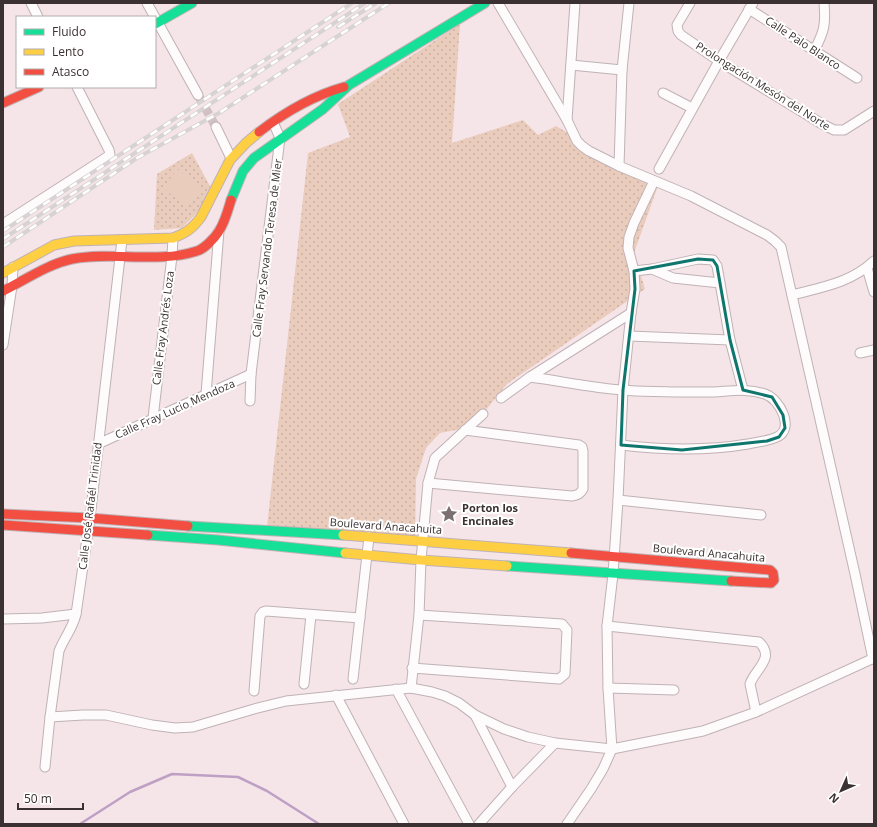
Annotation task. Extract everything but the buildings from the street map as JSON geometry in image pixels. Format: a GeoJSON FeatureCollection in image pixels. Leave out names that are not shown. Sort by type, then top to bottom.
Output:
{"type":"FeatureCollection","features":[{"type":"Feature","properties":{"kind":"street"},"geometry":{"type":"LineString","coordinates":[[31,3],[38,16]]}},
{"type":"Feature","properties":{"kind":"street"},"geometry":{"type":"LineString","coordinates":[[148,3],[153,16]]}},
{"type":"Feature","properties":{"kind":"street"},"geometry":{"type":"LineString","coordinates":[[192,3],[156,23],[198,95]]}},
{"type":"Feature","properties":{"kind":"street"},"geometry":{"type":"LineString","coordinates":[[206,394],[220,231],[243,172],[254,158],[280,138],[323,109],[349,85],[485,3]]}},
{"type":"Feature","properties":{"kind":"street"},"geometry":{"type":"LineString","coordinates":[[50,717],[106,715],[152,725],[175,728],[193,727],[286,701],[411,688],[445,696],[459,703],[475,715],[504,729],[528,737],[612,750],[703,731],[756,712],[873,659],[781,248],[776,241],[750,226],[691,196],[619,166],[582,146],[577,141],[567,120],[498,3]]}},
{"type":"Feature","properties":{"kind":"street"},"geometry":{"type":"LineString","coordinates":[[567,120],[575,3]]}},
{"type":"Feature","properties":{"kind":"street"},"geometry":{"type":"LineString","coordinates":[[619,166],[622,70],[629,3]]}},
{"type":"Feature","properties":{"kind":"street","name":"Prolongación Mesón del Norte"},"geometry":{"type":"LineString","coordinates":[[690,3],[677,25],[677,29],[681,35],[822,124],[834,130],[844,130],[874,111]]}},
{"type":"Feature","properties":{"kind":"street"},"geometry":{"type":"LineString","coordinates":[[814,50],[821,38],[825,23],[824,3]]}},
{"type":"Feature","properties":{"kind":"street"},"geometry":{"type":"LineString","coordinates":[[659,169],[719,60],[751,6]]}},
{"type":"Feature","properties":{"kind":"street","name":"Calle Palo Blanco"},"geometry":{"type":"LineString","coordinates":[[751,6],[856,78]]}},
{"type":"Feature","properties":{"kind":"street"},"geometry":{"type":"LineString","coordinates":[[571,65],[622,70]]}},
{"type":"Feature","properties":{"kind":"street"},"geometry":{"type":"LineString","coordinates":[[3,273],[54,245],[74,241],[173,238],[186,232],[197,223],[231,158],[252,138],[273,122],[314,97],[349,85]]}},
{"type":"Feature","properties":{"kind":"street"},"geometry":{"type":"LineString","coordinates":[[3,103],[37,88]]}},
{"type":"Feature","properties":{"kind":"street"},"geometry":{"type":"LineString","coordinates":[[3,224],[109,157],[109,150],[78,88]]}},
{"type":"Feature","properties":{"kind":"street"},"geometry":{"type":"LineString","coordinates":[[663,93],[692,108]]}},
{"type":"Feature","properties":{"kind":"street"},"geometry":{"type":"LineString","coordinates":[[273,122],[280,138]]}},
{"type":"Feature","properties":{"kind":"street"},"geometry":{"type":"LineString","coordinates":[[216,127],[231,158]]}},
{"type":"Feature","properties":{"kind":"street","name":"Calle Fray Servando Teresa de Mier"},"geometry":{"type":"LineString","coordinates":[[250,401],[251,374],[280,138]]}},
{"type":"Feature","properties":{"kind":"street"},"geometry":{"type":"LineString","coordinates":[[567,824],[591,789],[612,750],[608,688],[607,626],[613,574],[623,390],[631,313],[636,288],[634,271],[628,248],[629,237],[634,223],[654,180]]}},
{"type":"Feature","properties":{"kind":"street"},"geometry":{"type":"LineString","coordinates":[[3,291],[51,266],[71,259],[121,256],[172,256],[198,251],[220,231]]}},
{"type":"Feature","properties":{"kind":"street","name":"Calle Fray Andrés Loza"},"geometry":{"type":"LineString","coordinates":[[153,418],[173,238]]}},
{"type":"Feature","properties":{"kind":"street","name":"Calle José Rafaél Trinidad"},"geometry":{"type":"LineString","coordinates":[[45,767],[59,651],[74,623],[76,614],[90,518],[122,240]]}},
{"type":"Feature","properties":{"kind":"street"},"geometry":{"type":"LineString","coordinates":[[634,271],[652,269],[698,259],[713,260],[717,266],[730,340],[744,390]]}},
{"type":"Feature","properties":{"kind":"street"},"geometry":{"type":"LineString","coordinates":[[792,295],[837,283],[853,277],[867,268],[874,261]]}},
{"type":"Feature","properties":{"kind":"street"},"geometry":{"type":"LineString","coordinates":[[3,345],[12,286],[13,267]]}},
{"type":"Feature","properties":{"kind":"street"},"geometry":{"type":"LineString","coordinates":[[867,268],[874,292]]}},
{"type":"Feature","properties":{"kind":"street"},"geometry":{"type":"LineString","coordinates":[[652,269],[673,278],[720,283]]}},
{"type":"Feature","properties":{"kind":"street"},"geometry":{"type":"LineString","coordinates":[[501,398],[530,377],[631,313]]}},
{"type":"Feature","properties":{"kind":"street"},"geometry":{"type":"LineString","coordinates":[[629,336],[730,340]]}},
{"type":"Feature","properties":{"kind":"street"},"geometry":{"type":"LineString","coordinates":[[860,353],[874,350]]}},
{"type":"Feature","properties":{"kind":"street","name":"Calle Fray Lucio Mendoza"},"geometry":{"type":"LineString","coordinates":[[98,444],[251,374]]}},
{"type":"Feature","properties":{"kind":"street"},"geometry":{"type":"LineString","coordinates":[[530,377],[623,390],[682,392],[744,390],[772,397],[778,404],[783,415],[785,428],[783,434],[779,437],[767,441],[731,447],[682,450],[621,446]]}},
{"type":"Feature","properties":{"kind":"street"},"geometry":{"type":"LineString","coordinates":[[411,688],[419,615],[421,560],[428,483],[435,458],[483,414]]}},
{"type":"Feature","properties":{"kind":"street"},"geometry":{"type":"LineString","coordinates":[[428,483],[572,496],[581,493],[583,489],[583,451],[582,447],[579,445],[465,430]]}},
{"type":"Feature","properties":{"kind":"street"},"geometry":{"type":"LineString","coordinates":[[618,500],[760,515]]}},
{"type":"Feature","properties":{"kind":"street","name":"Boulevard Anacahuita"},"geometry":{"type":"LineString","coordinates":[[3,514],[90,518],[218,528],[368,537],[614,556],[770,570],[774,575],[774,580],[771,583],[613,574],[421,560],[218,540],[3,525]]}},
{"type":"Feature","properties":{"kind":"street"},"geometry":{"type":"LineString","coordinates":[[218,528],[218,540]]}},
{"type":"Feature","properties":{"kind":"street"},"geometry":{"type":"LineString","coordinates":[[353,679],[368,537]]}},
{"type":"Feature","properties":{"kind":"street"},"geometry":{"type":"LineString","coordinates":[[254,691],[261,614],[266,611],[360,618]]}},
{"type":"Feature","properties":{"kind":"street"},"geometry":{"type":"LineString","coordinates":[[3,619],[42,618],[76,614]]}},
{"type":"Feature","properties":{"kind":"street"},"geometry":{"type":"LineString","coordinates":[[304,684],[311,615]]}},
{"type":"Feature","properties":{"kind":"street"},"geometry":{"type":"LineString","coordinates":[[412,668],[559,679],[565,674],[568,630],[562,624],[419,615]]}},
{"type":"Feature","properties":{"kind":"street"},"geometry":{"type":"LineString","coordinates":[[607,626],[759,642],[765,650],[765,659],[750,684],[756,712]]}},
{"type":"Feature","properties":{"kind":"street"},"geometry":{"type":"LineString","coordinates":[[608,688],[674,690]]}},
{"type":"Feature","properties":{"kind":"street"},"geometry":{"type":"LineString","coordinates":[[396,689],[469,824]]}},
{"type":"Feature","properties":{"kind":"street"},"geometry":{"type":"LineString","coordinates":[[336,695],[404,824]]}},
{"type":"Feature","properties":{"kind":"street"},"geometry":{"type":"LineString","coordinates":[[475,715],[512,787]]}},
{"type":"Feature","properties":{"kind":"street"},"geometry":{"type":"LineString","coordinates":[[479,824],[555,742]]}},
{"type":"Feature","properties":{"kind":"highlighted area"},"geometry":{"type":"Polygon","coordinates":[[[698,259],[713,260],[717,266],[730,340],[743,390],[772,397],[783,415],[785,428],[779,437],[767,441],[682,450],[621,445],[623,390],[635,289],[634,271],[698,259]]]}},
{"type":"Feature","properties":{"kind":"shaded area"},"geometry":{"type":"Polygon","coordinates":[[[460,24],[452,143],[523,120],[538,135],[556,126],[658,186],[634,253],[645,289],[507,384],[472,427],[440,433],[426,448],[416,479],[415,545],[267,527],[308,153],[350,137],[338,104],[460,24]]]}},
{"type":"Feature","properties":{"kind":"shaded area"},"geometry":{"type":"Polygon","coordinates":[[[192,153],[211,188],[199,211],[182,228],[154,230],[157,174],[192,153]]]}},
{"type":"Feature","properties":{"kind":"shaded area"},"geometry":{"type":"Polygon","coordinates":[[[177,169],[204,191],[188,206],[163,189],[177,169]]]}},
{"type":"Feature","properties":{"kind":"waterway"},"geometry":{"type":"LineString","coordinates":[[80,824],[130,792],[172,774],[238,777],[267,791],[319,824]]}},
{"type":"Feature","properties":{"kind":"tunnel"},"geometry":{"type":"LineString","coordinates":[[198,95],[216,127]]}},
{"type":"Feature","properties":{"kind":"railway"},"geometry":{"type":"LineString","coordinates":[[3,231],[352,3]]}},
{"type":"Feature","properties":{"kind":"railway"},"geometry":{"type":"LineString","coordinates":[[3,239],[365,3]]}},
{"type":"Feature","properties":{"kind":"railway"},"geometry":{"type":"LineString","coordinates":[[338,27],[376,3]]}},
{"type":"Feature","properties":{"kind":"railway"},"geometry":{"type":"LineString","coordinates":[[3,247],[137,158],[219,113],[389,3]]}},
{"type":"Feature","properties":{"kind":"traffic: fast"},"geometry":{"type":"LineString","coordinates":[[156,23],[192,3]]}},
{"type":"Feature","properties":{"kind":"traffic: fast"},"geometry":{"type":"LineString","coordinates":[[231,200],[243,171],[254,158],[323,109],[349,85],[485,3]]}},
{"type":"Feature","properties":{"kind":"traffic: fast"},"geometry":{"type":"LineString","coordinates":[[188,526],[343,535]]}},
{"type":"Feature","properties":{"kind":"traffic: fast"},"geometry":{"type":"LineString","coordinates":[[148,535],[218,540],[345,553]]}},
{"type":"Feature","properties":{"kind":"traffic: fast"},"geometry":{"type":"LineString","coordinates":[[507,566],[731,581]]}},
{"type":"Feature","properties":{"kind":"traffic: slow"},"geometry":{"type":"LineString","coordinates":[[3,273],[54,245],[74,241],[173,238],[185,232],[192,228],[201,217],[230,160],[259,132]]}},
{"type":"Feature","properties":{"kind":"traffic: slow"},"geometry":{"type":"LineString","coordinates":[[343,535],[571,553]]}},
{"type":"Feature","properties":{"kind":"traffic: slow"},"geometry":{"type":"LineString","coordinates":[[345,553],[507,566]]}},
{"type":"Feature","properties":{"kind":"traffic: jam"},"geometry":{"type":"LineString","coordinates":[[259,132],[299,105],[344,87]]}},
{"type":"Feature","properties":{"kind":"traffic: jam"},"geometry":{"type":"LineString","coordinates":[[3,103],[37,88]]}},
{"type":"Feature","properties":{"kind":"traffic: jam"},"geometry":{"type":"LineString","coordinates":[[3,291],[45,268],[72,259],[103,256],[166,257],[182,255],[200,250],[217,234],[225,220],[231,200]]}},
{"type":"Feature","properties":{"kind":"traffic: jam"},"geometry":{"type":"LineString","coordinates":[[3,514],[90,518],[188,526]]}},
{"type":"Feature","properties":{"kind":"traffic: jam"},"geometry":{"type":"LineString","coordinates":[[3,525],[148,535]]}},
{"type":"Feature","properties":{"kind":"traffic: jam"},"geometry":{"type":"LineString","coordinates":[[571,553],[770,570],[773,573],[774,580],[771,583],[731,581]]}},
{"type":"Feature","properties":{"kind":"place","name":"Porton los Encinales"},"geometry":{"type":"Point","coordinates":[449,514]}}]}
